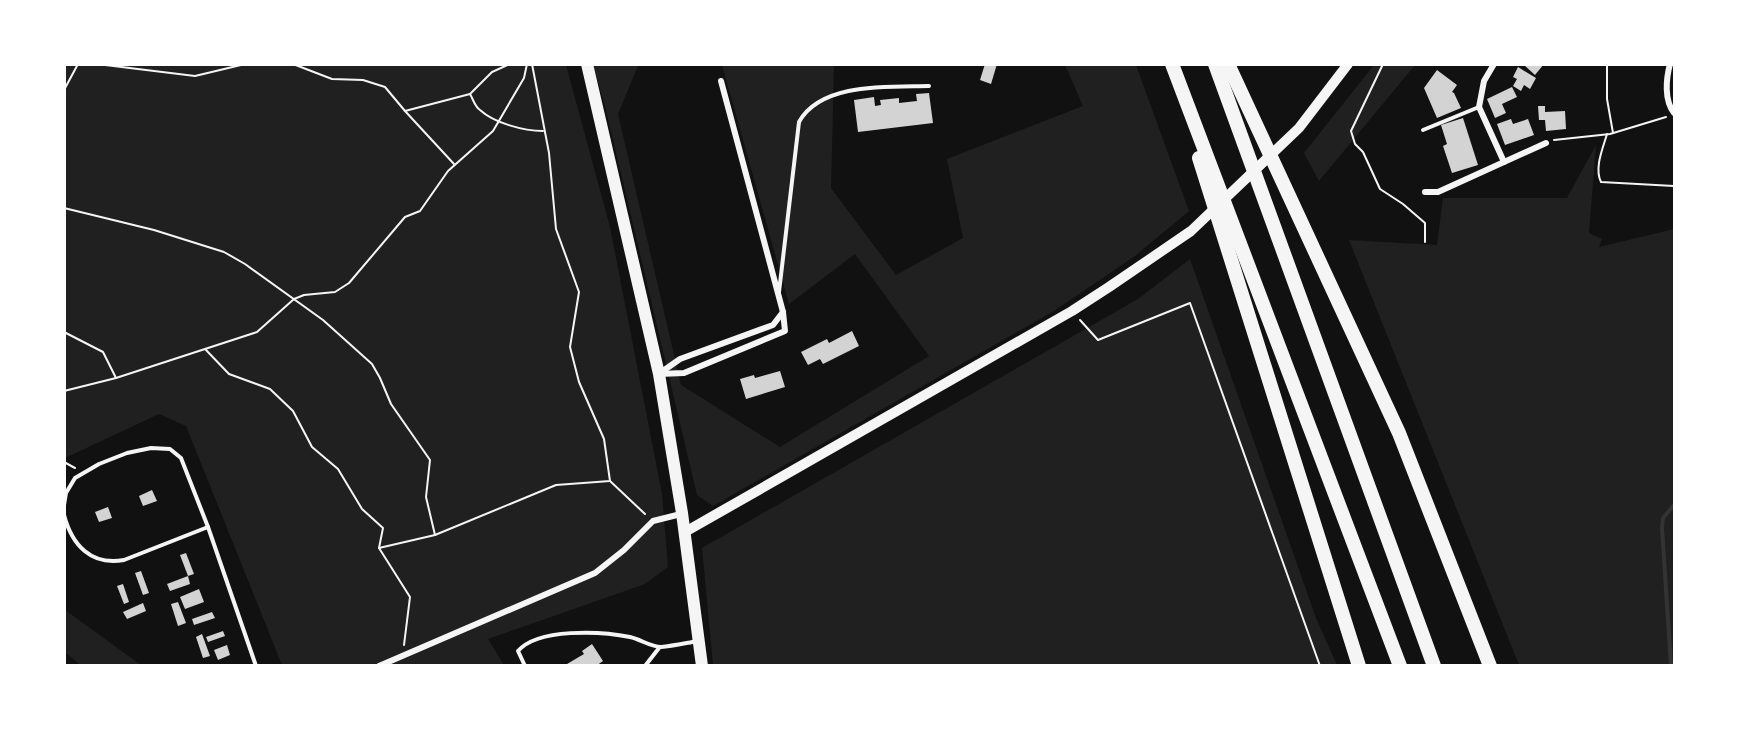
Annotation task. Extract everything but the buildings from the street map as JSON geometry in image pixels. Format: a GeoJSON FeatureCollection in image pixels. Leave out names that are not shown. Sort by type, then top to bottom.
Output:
{"type":"FeatureCollection","features":[{"type":"Feature","properties":{"kind":"highway"},"geometry":{"type":"LineString","coordinates":[[1171,64],[1359,666]]}},
{"type":"Feature","properties":{"kind":"highway"},"geometry":{"type":"LineString","coordinates":[[1171,64],[1400,666]]}},
{"type":"Feature","properties":{"kind":"highway"},"geometry":{"type":"LineString","coordinates":[[1215,64],[1434,666]]}},
{"type":"Feature","properties":{"kind":"highway"},"geometry":{"type":"LineString","coordinates":[[1228,64],[1399,433],[1490,666]]}},
{"type":"Feature","properties":{"kind":"main road"},"geometry":{"type":"LineString","coordinates":[[685,532],[1072,311],[1191,231],[1299,128],[1348,64]]}},
{"type":"Feature","properties":{"kind":"main road"},"geometry":{"type":"LineString","coordinates":[[590,67],[659,374],[685,532],[702,666]]}},
{"type":"Feature","properties":{"kind":"street"},"geometry":{"type":"LineString","coordinates":[[1494,64],[1484,81],[1479,107],[1504,162]]}},
{"type":"Feature","properties":{"kind":"street"},"geometry":{"type":"LineString","coordinates":[[1670,64],[1667,93],[1670,108],[1674,112]]}},
{"type":"Feature","properties":{"kind":"street"},"geometry":{"type":"LineString","coordinates":[[659,374],[684,373],[785,332],[783,312],[721,81]]}},
{"type":"Feature","properties":{"kind":"street"},"geometry":{"type":"LineString","coordinates":[[1425,192],[1438,192],[1546,143]]}},
{"type":"Feature","properties":{"kind":"street"},"geometry":{"type":"LineString","coordinates":[[659,374],[680,359],[773,325],[783,312]]}},
{"type":"Feature","properties":{"kind":"street"},"geometry":{"type":"LineString","coordinates":[[379,666],[596,573],[624,550],[653,521],[682,513]]}},
{"type":"Feature","properties":{"kind":"lane"},"geometry":{"type":"LineString","coordinates":[[778,296],[799,122],[803,114],[833,94],[857,89],[929,86]]}},
{"type":"Feature","properties":{"kind":"lane"},"geometry":{"type":"LineString","coordinates":[[1423,130],[1479,107]]}},
{"type":"Feature","properties":{"kind":"lane"},"geometry":{"type":"LineString","coordinates":[[64,505],[66,493],[75,478],[99,464],[151,447],[170,449],[181,458],[208,527],[256,666]]}},
{"type":"Feature","properties":{"kind":"lane"},"geometry":{"type":"LineString","coordinates":[[64,514],[68,528],[78,544],[95,559],[111,562],[124,560],[208,527]]}},
{"type":"Feature","properties":{"kind":"lane"},"geometry":{"type":"LineString","coordinates":[[525,666],[518,651],[524,645],[531,641],[566,633],[631,637],[658,648],[699,641]]}},
{"type":"Feature","properties":{"kind":"lane"},"geometry":{"type":"LineString","coordinates":[[645,666],[658,648]]}},
{"type":"Feature","properties":{"kind":"path"},"geometry":{"type":"LineString","coordinates":[[64,90],[78,64]]}},
{"type":"Feature","properties":{"kind":"path"},"geometry":{"type":"LineString","coordinates":[[97,64],[195,76],[245,64]]}},
{"type":"Feature","properties":{"kind":"path"},"geometry":{"type":"LineString","coordinates":[[293,64],[332,79],[363,80],[385,87],[455,165]]}},
{"type":"Feature","properties":{"kind":"path"},"geometry":{"type":"LineString","coordinates":[[405,111],[433,106],[470,94],[492,72],[510,64]]}},
{"type":"Feature","properties":{"kind":"path"},"geometry":{"type":"LineString","coordinates":[[64,391],[116,378],[257,332],[294,299],[304,295],[335,292],[349,283],[397,225],[405,217],[420,211],[440,181],[494,131],[524,78],[527,64]]}},
{"type":"Feature","properties":{"kind":"path"},"geometry":{"type":"LineString","coordinates":[[532,64],[549,153],[556,229],[579,292],[570,347],[579,382],[604,440],[610,481],[653,521]]}},
{"type":"Feature","properties":{"kind":"path"},"geometry":{"type":"LineString","coordinates":[[1383,64],[1351,131],[1355,144],[1363,152],[1380,189],[1403,204],[1425,223],[1425,242]]}},
{"type":"Feature","properties":{"kind":"path"},"geometry":{"type":"LineString","coordinates":[[1607,64],[1607,99],[1613,133]]}},
{"type":"Feature","properties":{"kind":"path"},"geometry":{"type":"LineString","coordinates":[[470,94],[478,109],[499,121],[535,131],[545,131]]}},
{"type":"Feature","properties":{"kind":"path"},"geometry":{"type":"LineString","coordinates":[[1546,143],[1549,140],[1613,133],[1674,112]]}},
{"type":"Feature","properties":{"kind":"path"},"geometry":{"type":"LineString","coordinates":[[1607,134],[1600,159],[1599,177],[1602,182],[1674,186]]}},
{"type":"Feature","properties":{"kind":"path"},"geometry":{"type":"LineString","coordinates":[[64,207],[154,230],[224,252],[323,320],[372,364],[391,404],[430,460],[426,497],[435,535]]}},
{"type":"Feature","properties":{"kind":"path"},"geometry":{"type":"LineString","coordinates":[[1072,311],[1098,340],[1190,303],[1320,666]]}},
{"type":"Feature","properties":{"kind":"path"},"geometry":{"type":"LineString","coordinates":[[64,332],[103,352],[116,378]]}},
{"type":"Feature","properties":{"kind":"path"},"geometry":{"type":"LineString","coordinates":[[206,350],[229,374],[270,389],[293,411],[312,447],[338,470],[362,509],[382,528],[379,548],[410,597],[403,655]]}},
{"type":"Feature","properties":{"kind":"path"},"geometry":{"type":"LineString","coordinates":[[379,548],[435,535],[556,485],[610,481]]}},
{"type":"Feature","properties":{"kind":"shaded area"},"geometry":{"type":"Polygon","coordinates":[[[64,65],[566,65],[610,227],[662,494],[668,567],[645,584],[488,639],[504,665],[282,665],[186,426],[159,414],[65,458],[64,65]]]}},
{"type":"Feature","properties":{"kind":"shaded area"},"geometry":{"type":"Polygon","coordinates":[[[593,65],[646,65],[638,66],[618,114],[681,385],[780,447],[929,356],[855,254],[789,304],[722,65],[834,65],[831,188],[896,275],[963,238],[947,159],[1083,106],[1065,65],[1136,65],[1189,211],[1135,256],[1054,311],[713,506],[697,495],[605,106],[593,65]]]}},
{"type":"Feature","properties":{"kind":"shaded area"},"geometry":{"type":"Polygon","coordinates":[[[1374,65],[1415,65],[1319,181],[1304,153],[1374,65]]]}},
{"type":"Feature","properties":{"kind":"shaded area"},"geometry":{"type":"Polygon","coordinates":[[[1596,145],[1589,233],[1602,239],[1599,247],[1674,229],[1674,665],[1519,665],[1349,240],[1437,245],[1443,198],[1567,198],[1596,145]]]}},
{"type":"Feature","properties":{"kind":"shaded area"},"geometry":{"type":"Polygon","coordinates":[[[1190,259],[1316,618],[1337,665],[713,665],[702,548],[1138,299],[1190,259]]]}},
{"type":"Feature","properties":{"kind":"shaded area"},"geometry":{"type":"Polygon","coordinates":[[[64,610],[141,665],[80,665],[65,652],[64,610]]]}},
{"type":"Feature","properties":{"kind":"waterway"},"geometry":{"type":"LineString","coordinates":[[1671,666],[1662,528],[1663,518],[1674,505]]}}]}
